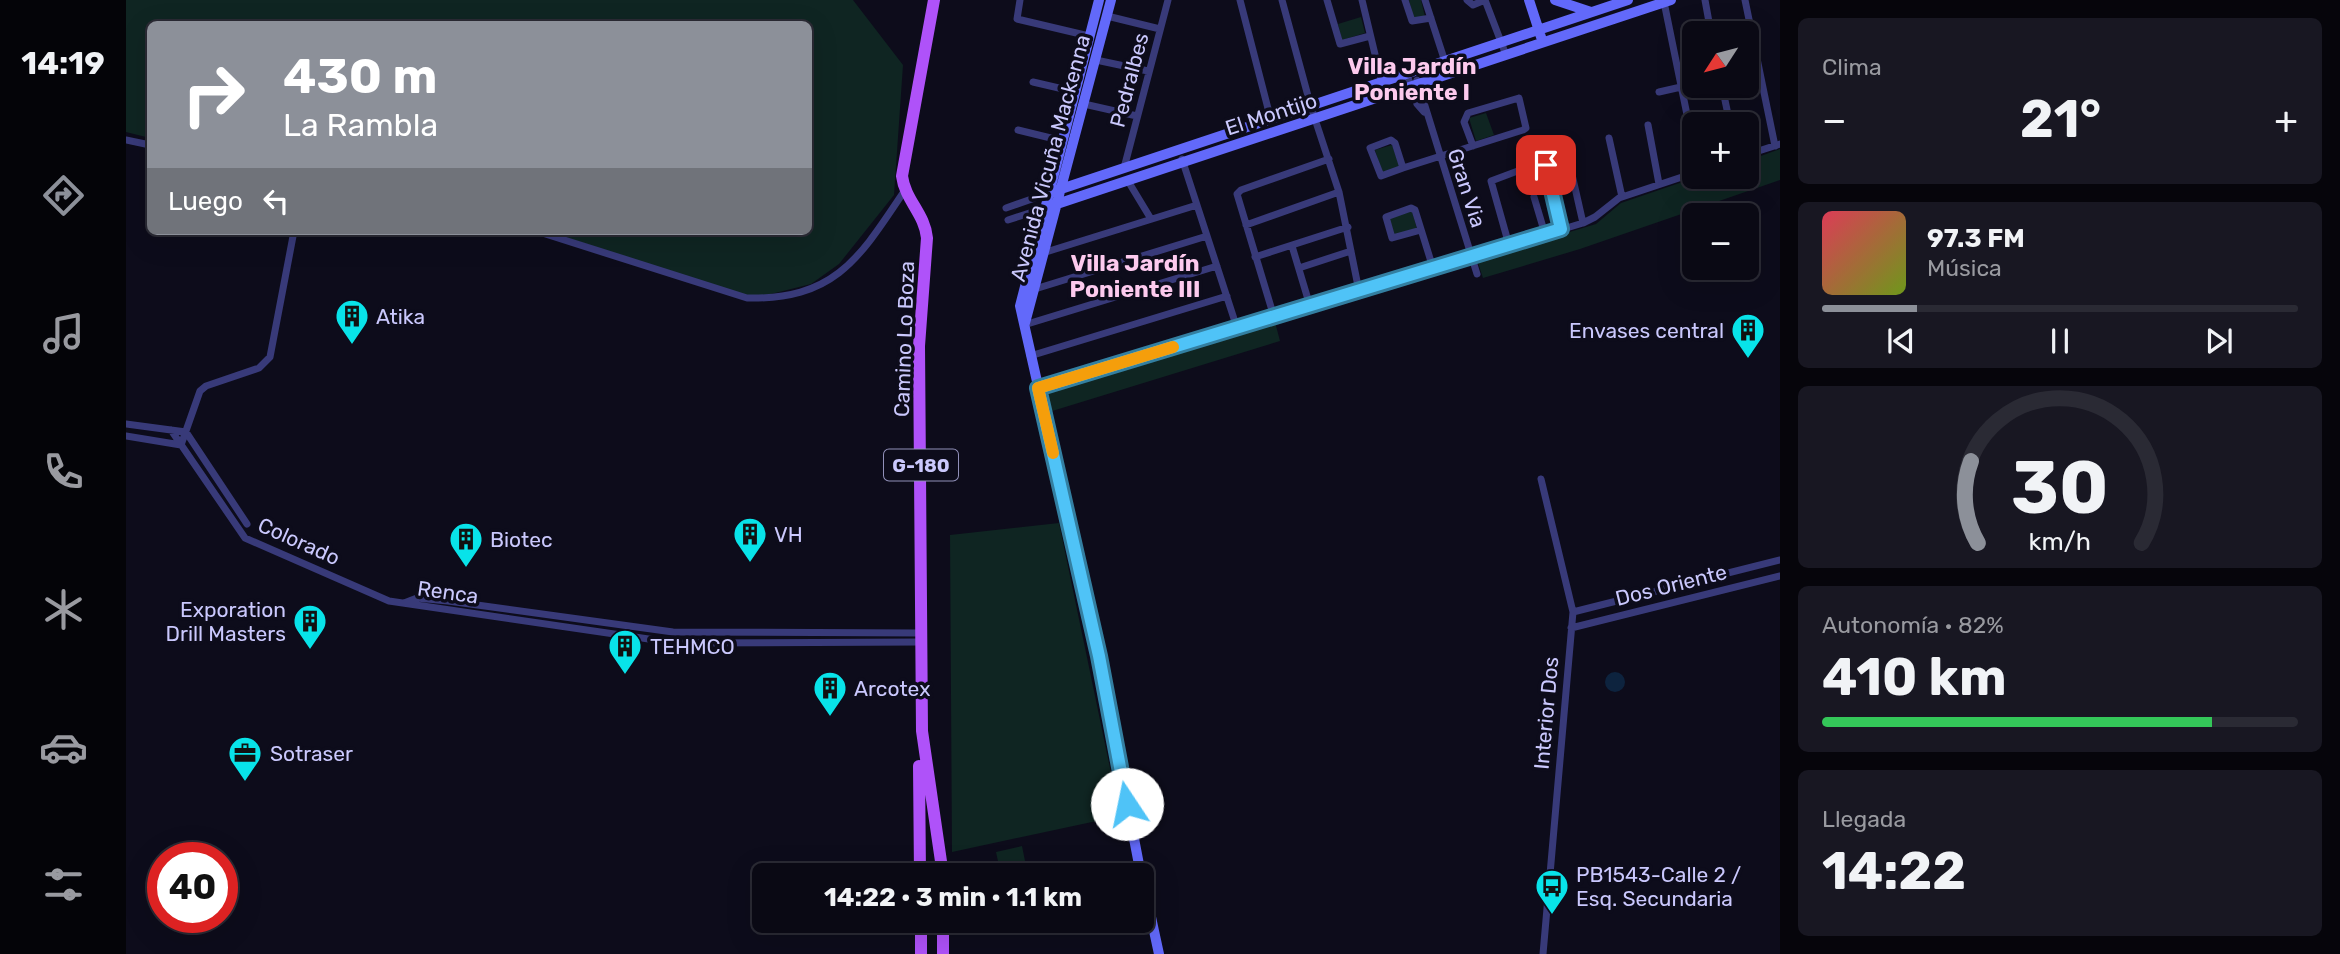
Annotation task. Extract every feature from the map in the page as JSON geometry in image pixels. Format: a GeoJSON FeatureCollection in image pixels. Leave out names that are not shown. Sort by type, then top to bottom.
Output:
{"type":"FeatureCollection","features":[{"type":"Feature","properties":{"kind":"main road"},"geometry":{"type":"LineString","coordinates":[[905,189],[902,170],[934,0]]}},
{"type":"Feature","properties":{"kind":"main road","name":"Camino Lo Boza"},"geometry":{"type":"LineString","coordinates":[[905,189],[923,217],[927,238],[920,322],[920,863]]}},
{"type":"Feature","properties":{"kind":"main road","name":"Camino Lo Boza"},"geometry":{"type":"LineString","coordinates":[[922,731],[941,863]]}},
{"type":"Feature","properties":{"kind":"main road"},"geometry":{"type":"LineString","coordinates":[[921,949],[932,937],[943,949]]}},
{"type":"Feature","properties":{"kind":"street"},"geometry":{"type":"LineString","coordinates":[[1020,0],[1017,19],[1101,39]]}},
{"type":"Feature","properties":{"kind":"street","name":"Avenida Vicuña Mackenna"},"geometry":{"type":"LineString","coordinates":[[1024,326],[1020,306],[1099,0]]}},
{"type":"Feature","properties":{"kind":"street","name":"Avenida Vicuña Mackenna"},"geometry":{"type":"LineString","coordinates":[[1024,326],[1046,252],[1111,0]]}},
{"type":"Feature","properties":{"kind":"street","name":"Pedralbes"},"geometry":{"type":"LineString","coordinates":[[1124,168],[1168,0]]}},
{"type":"Feature","properties":{"kind":"street"},"geometry":{"type":"LineString","coordinates":[[1240,0],[1271,120]]}},
{"type":"Feature","properties":{"kind":"street"},"geometry":{"type":"LineString","coordinates":[[1282,0],[1311,107],[1348,226],[1359,291]]}},
{"type":"Feature","properties":{"kind":"street"},"geometry":{"type":"LineString","coordinates":[[1327,0],[1340,44],[1370,36]]}},
{"type":"Feature","properties":{"kind":"street"},"geometry":{"type":"LineString","coordinates":[[1362,0],[1385,96]]}},
{"type":"Feature","properties":{"kind":"street"},"geometry":{"type":"LineString","coordinates":[[1405,0],[1412,21],[1431,18]]}},
{"type":"Feature","properties":{"kind":"street"},"geometry":{"type":"LineString","coordinates":[[1426,0],[1449,74]]}},
{"type":"Feature","properties":{"kind":"street"},"geometry":{"type":"LineString","coordinates":[[1467,0],[1473,5],[1485,0],[1506,55]]}},
{"type":"Feature","properties":{"kind":"street"},"geometry":{"type":"LineString","coordinates":[[1529,0],[1543,43]]}},
{"type":"Feature","properties":{"kind":"street"},"geometry":{"type":"LineString","coordinates":[[1555,0],[1591,12]]}},
{"type":"Feature","properties":{"kind":"street","name":"El Montijo"},"geometry":{"type":"LineString","coordinates":[[1006,208],[1628,0]]}},
{"type":"Feature","properties":{"kind":"street"},"geometry":{"type":"LineString","coordinates":[[1704,0],[1708,21]]}},
{"type":"Feature","properties":{"kind":"street"},"geometry":{"type":"LineString","coordinates":[[1745,0],[1777,145],[1759,151]]}},
{"type":"Feature","properties":{"kind":"street"},"geometry":{"type":"LineString","coordinates":[[1668,1],[1686,112]]}},
{"type":"Feature","properties":{"kind":"street","name":"El Montijo"},"geometry":{"type":"LineString","coordinates":[[1008,220],[1668,1]]}},
{"type":"Feature","properties":{"kind":"street","name":"El Montijo"},"geometry":{"type":"LineString","coordinates":[[1591,12],[1608,17],[1625,15]]}},
{"type":"Feature","properties":{"kind":"street"},"geometry":{"type":"LineString","coordinates":[[1107,16],[1160,29]]}},
{"type":"Feature","properties":{"kind":"street"},"geometry":{"type":"LineString","coordinates":[[1096,60],[1148,71]]}},
{"type":"Feature","properties":{"kind":"street","name":"Gran Via"},"geometry":{"type":"LineString","coordinates":[[1410,74],[1419,108],[1424,113],[1477,274]]}},
{"type":"Feature","properties":{"kind":"street"},"geometry":{"type":"LineString","coordinates":[[1032,82],[1076,92]]}},
{"type":"Feature","properties":{"kind":"street"},"geometry":{"type":"LineString","coordinates":[[1659,92],[1681,87]]}},
{"type":"Feature","properties":{"kind":"street"},"geometry":{"type":"LineString","coordinates":[[1403,169],[1393,140],[1370,148],[1381,176],[1403,169],[1439,156],[1473,146],[1527,128],[1520,98],[1468,113],[1464,122],[1473,146]]}},
{"type":"Feature","properties":{"kind":"street"},"geometry":{"type":"LineString","coordinates":[[1084,104],[1137,116]]}},
{"type":"Feature","properties":{"kind":"street"},"geometry":{"type":"LineString","coordinates":[[1648,125],[1660,184]]}},
{"type":"Feature","properties":{"kind":"street"},"geometry":{"type":"LineString","coordinates":[[1018,130],[1063,141]]}},
{"type":"Feature","properties":{"kind":"street"},"geometry":{"type":"LineString","coordinates":[[1609,138],[1622,197]]}},
{"type":"Feature","properties":{"kind":"street"},"geometry":{"type":"LineString","coordinates":[[126,140],[147,144]]}},
{"type":"Feature","properties":{"kind":"street"},"geometry":{"type":"LineString","coordinates":[[1566,148],[1583,223]]}},
{"type":"Feature","properties":{"kind":"street"},"geometry":{"type":"LineString","coordinates":[[1179,150],[1237,328]]}},
{"type":"Feature","properties":{"kind":"street"},"geometry":{"type":"LineString","coordinates":[[1273,317],[1237,192],[1329,159]]}},
{"type":"Feature","properties":{"kind":"street"},"geometry":{"type":"LineString","coordinates":[[1509,245],[1491,181],[1544,164],[1561,229]]}},
{"type":"Feature","properties":{"kind":"street"},"geometry":{"type":"LineString","coordinates":[[1038,388],[1583,223],[1622,197],[1682,177]]}},
{"type":"Feature","properties":{"kind":"street"},"geometry":{"type":"LineString","coordinates":[[1128,181],[1151,219]]}},
{"type":"Feature","properties":{"kind":"street"},"geometry":{"type":"LineString","coordinates":[[549,235],[747,298],[779,297],[820,287],[844,270],[905,189]]}},
{"type":"Feature","properties":{"kind":"street"},"geometry":{"type":"LineString","coordinates":[[1246,225],[1339,192]]}},
{"type":"Feature","properties":{"kind":"street"},"geometry":{"type":"LineString","coordinates":[[1534,197],[1545,234]]}},
{"type":"Feature","properties":{"kind":"street"},"geometry":{"type":"LineString","coordinates":[[1046,252],[1197,205]]}},
{"type":"Feature","properties":{"kind":"street"},"geometry":{"type":"LineString","coordinates":[[1421,230],[1395,239],[1391,237],[1386,217],[1413,208],[1421,230],[1433,268]]}},
{"type":"Feature","properties":{"kind":"street"},"geometry":{"type":"LineString","coordinates":[[1255,257],[1348,226]]}},
{"type":"Feature","properties":{"kind":"street"},"geometry":{"type":"LineString","coordinates":[[126,436],[181,445],[200,391],[206,386],[259,368],[270,357],[293,235]]}},
{"type":"Feature","properties":{"kind":"street"},"geometry":{"type":"LineString","coordinates":[[1035,289],[1207,236]]}},
{"type":"Feature","properties":{"kind":"street"},"geometry":{"type":"LineString","coordinates":[[1292,246],[1310,306]]}},
{"type":"Feature","properties":{"kind":"street"},"geometry":{"type":"LineString","coordinates":[[1299,268],[1351,251]]}},
{"type":"Feature","properties":{"kind":"street"},"geometry":{"type":"LineString","coordinates":[[1139,863],[1097,646],[1024,326],[1217,266]]}},
{"type":"Feature","properties":{"kind":"street"},"geometry":{"type":"LineString","coordinates":[[1029,356],[1227,296]]}},
{"type":"Feature","properties":{"kind":"street"},"geometry":{"type":"LineString","coordinates":[[126,424],[186,432]]}},
{"type":"Feature","properties":{"kind":"street","name":"Colorado"},"geometry":{"type":"LineString","coordinates":[[171,430],[245,538],[383,600],[404,603]]}},
{"type":"Feature","properties":{"kind":"street","name":"Colorado"},"geometry":{"type":"LineString","coordinates":[[186,432],[247,524]]}},
{"type":"Feature","properties":{"kind":"street","name":"Interior Dos"},"geometry":{"type":"LineString","coordinates":[[1541,480],[1573,612],[1543,954]]}},
{"type":"Feature","properties":{"kind":"street","name":"Dos Oriente"},"geometry":{"type":"LineString","coordinates":[[1573,612],[1780,560]]}},
{"type":"Feature","properties":{"kind":"street","name":"Dos Oriente"},"geometry":{"type":"LineString","coordinates":[[1571,628],[1780,576]]}},
{"type":"Feature","properties":{"kind":"street","name":"Renca"},"geometry":{"type":"LineString","coordinates":[[404,603],[417,598],[448,601],[662,631],[737,634],[854,633],[921,638]]}},
{"type":"Feature","properties":{"kind":"street"},"geometry":{"type":"LineString","coordinates":[[446,610],[448,601]]}},
{"type":"Feature","properties":{"kind":"street","name":"Renca"},"geometry":{"type":"LineString","coordinates":[[404,603],[416,608],[664,642],[854,642],[921,638]]}},
{"type":"Feature","properties":{"kind":"street"},"geometry":{"type":"LineString","coordinates":[[854,633],[854,642]]}},
{"type":"Feature","properties":{"kind":"street"},"geometry":{"type":"LineString","coordinates":[[737,634],[737,643]]}},
{"type":"Feature","properties":{"kind":"street"},"geometry":{"type":"LineString","coordinates":[[1154,931],[1159,954]]}},
{"type":"Feature","properties":{"kind":"green space"},"geometry":{"type":"Polygon","coordinates":[[[126,0],[853,0],[903,65],[894,195],[839,264],[811,284],[759,297],[738,294],[559,235],[812,235],[812,21],[147,21],[147,137],[126,132],[126,0]]]}},
{"type":"Feature","properties":{"kind":"green space"},"geometry":{"type":"Polygon","coordinates":[[[1409,0],[1421,0],[1425,17],[1414,19],[1409,0]]]}},
{"type":"Feature","properties":{"kind":"green space"},"geometry":{"type":"Polygon","coordinates":[[[1361,17],[1365,33],[1342,40],[1338,24],[1361,17]]]}},
{"type":"Feature","properties":{"kind":"green space"},"geometry":{"type":"Polygon","coordinates":[[[1486,113],[1494,135],[1476,141],[1469,118],[1486,113]]]}},
{"type":"Feature","properties":{"kind":"green space"},"geometry":{"type":"Polygon","coordinates":[[[1392,145],[1400,167],[1382,173],[1375,150],[1392,145]]]}},
{"type":"Feature","properties":{"kind":"green space"},"geometry":{"type":"Polygon","coordinates":[[[1780,149],[1780,180],[1759,187],[1759,157],[1780,149]]]}},
{"type":"Feature","properties":{"kind":"green space"},"geometry":{"type":"Polygon","coordinates":[[[1682,182],[1682,189],[1754,189],[1713,203],[1682,203],[1682,214],[1580,249],[1483,278],[1477,260],[1596,224],[1621,203],[1682,182]]]}},
{"type":"Feature","properties":{"kind":"green space"},"geometry":{"type":"Polygon","coordinates":[[[1412,211],[1417,229],[1395,236],[1389,218],[1412,211]]]}},
{"type":"Feature","properties":{"kind":"green space"},"geometry":{"type":"Polygon","coordinates":[[[1275,322],[1280,341],[1049,412],[1043,391],[1275,322]]]}},
{"type":"Feature","properties":{"kind":"green space"},"geometry":{"type":"Polygon","coordinates":[[[1059,523],[1120,816],[952,852],[950,535],[1059,523]]]}},
{"type":"Feature","properties":{"kind":"green space"},"geometry":{"type":"Polygon","coordinates":[[[1022,846],[1025,861],[998,863],[996,852],[1022,846]]]}},
{"type":"Feature","properties":{"kind":"water"},"geometry":{"type":"Polygon","coordinates":[[[1615,672],[1622,675],[1625,682],[1622,689],[1615,692],[1608,689],[1605,682],[1608,675],[1615,672]]]}},
{"type":"Feature","properties":{"kind":"slow traffic"},"geometry":{"type":"LineString","coordinates":[[1053,453],[1038,388],[1173,347]]}},
{"type":"Feature","properties":{"kind":"place","name":"Atika"},"geometry":{"type":"Point","coordinates":[352,346]}},
{"type":"Feature","properties":{"kind":"place","name":"Envases central"},"geometry":{"type":"Point","coordinates":[1748,360]}},
{"type":"Feature","properties":{"kind":"place","name":"VH"},"geometry":{"type":"Point","coordinates":[750,564]}},
{"type":"Feature","properties":{"kind":"place","name":"Biotec"},"geometry":{"type":"Point","coordinates":[466,569]}},
{"type":"Feature","properties":{"kind":"place","name":"Exporation Drill Masters"},"geometry":{"type":"Point","coordinates":[310,651]}},
{"type":"Feature","properties":{"kind":"place","name":"TEHMCO"},"geometry":{"type":"Point","coordinates":[625,676]}},
{"type":"Feature","properties":{"kind":"place","name":"Arcotex"},"geometry":{"type":"Point","coordinates":[830,718]}},
{"type":"Feature","properties":{"kind":"place","name":"Sotraser"},"geometry":{"type":"Point","coordinates":[245,783]}},
{"type":"Feature","properties":{"kind":"place","name":"PB1543-Calle 2 / Esq. Secundaria"},"geometry":{"type":"Point","coordinates":[1552,916]}},
{"type":"Feature","properties":{"kind":"district","name":"Villa Jardín Poniente I"},"geometry":{"type":"Point","coordinates":[1412,79]}},
{"type":"Feature","properties":{"kind":"district","name":"Villa Jardín Poniente III"},"geometry":{"type":"Point","coordinates":[1135,276]}},
{"type":"Feature","properties":{"kind":"route"},"geometry":{"type":"LineString","coordinates":[[1127,804],[1099,656],[1038,388],[1561,229],[1546,165]]}}]}
